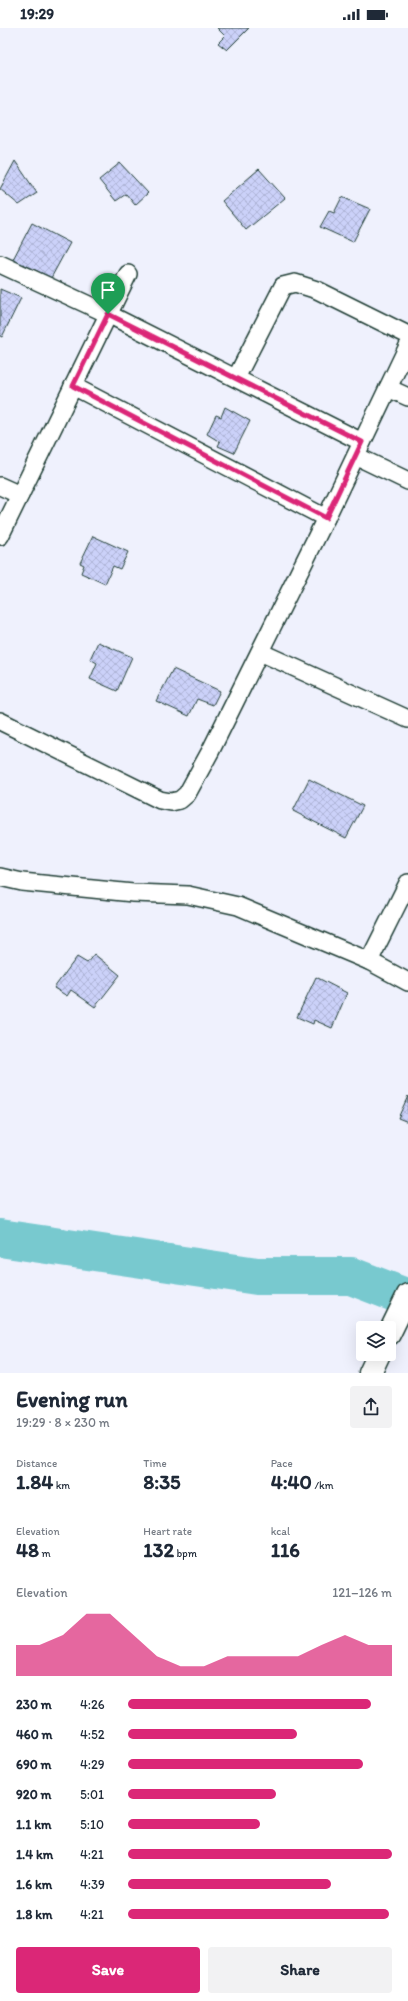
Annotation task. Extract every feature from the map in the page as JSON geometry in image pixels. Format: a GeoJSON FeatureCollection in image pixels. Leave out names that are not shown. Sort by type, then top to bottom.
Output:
{"type":"FeatureCollection","features":[{"type":"Feature","properties":{"kind":"main road"},"geometry":{"type":"LineString","coordinates":[[396,1321],[408,1295]]}},
{"type":"Feature","properties":{"kind":"main road"},"geometry":{"type":"LineString","coordinates":[[370,1373],[376,1361]]}},
{"type":"Feature","properties":{"kind":"street"},"geometry":{"type":"LineString","coordinates":[[0,264],[108,314],[236,378],[359,449],[408,481]]}},
{"type":"Feature","properties":{"kind":"street"},"geometry":{"type":"LineString","coordinates":[[0,536],[128,274]]}},
{"type":"Feature","properties":{"kind":"street"},"geometry":{"type":"LineString","coordinates":[[236,378],[283,286],[295,283],[317,290],[408,335]]}},
{"type":"Feature","properties":{"kind":"street"},"geometry":{"type":"LineString","coordinates":[[0,721],[160,800],[171,802],[180,800],[187,794],[210,752],[260,652],[408,346]]}},
{"type":"Feature","properties":{"kind":"street"},"geometry":{"type":"LineString","coordinates":[[73,386],[326,518]]}},
{"type":"Feature","properties":{"kind":"street"},"geometry":{"type":"LineString","coordinates":[[388,388],[408,397]]}},
{"type":"Feature","properties":{"kind":"street"},"geometry":{"type":"LineString","coordinates":[[0,486],[20,495]]}},
{"type":"Feature","properties":{"kind":"street"},"geometry":{"type":"LineString","coordinates":[[260,652],[408,719]]}},
{"type":"Feature","properties":{"kind":"street"},"geometry":{"type":"LineString","coordinates":[[0,877],[22,882],[133,893],[188,895],[238,906],[369,961],[408,982]]}},
{"type":"Feature","properties":{"kind":"street"},"geometry":{"type":"LineString","coordinates":[[369,961],[408,883]]}},
{"type":"Feature","properties":{"kind":"building"},"geometry":{"type":"Polygon","coordinates":[[[217,28],[249,28],[227,50],[218,43],[225,36],[217,28]]]}},
{"type":"Feature","properties":{"kind":"building"},"geometry":{"type":"Polygon","coordinates":[[[15,161],[37,193],[19,205],[0,189],[15,161]]]}},
{"type":"Feature","properties":{"kind":"building"},"geometry":{"type":"Polygon","coordinates":[[[120,163],[148,193],[135,205],[126,194],[116,201],[99,180],[120,163]]]}},
{"type":"Feature","properties":{"kind":"building"},"geometry":{"type":"Polygon","coordinates":[[[259,169],[285,198],[246,230],[222,201],[259,169]]]}},
{"type":"Feature","properties":{"kind":"building"},"geometry":{"type":"Polygon","coordinates":[[[342,197],[370,209],[353,242],[320,227],[329,211],[334,213],[342,197]]]}},
{"type":"Feature","properties":{"kind":"building"},"geometry":{"type":"Polygon","coordinates":[[[32,223],[70,243],[51,278],[23,264],[20,268],[11,263],[32,223]]]}},
{"type":"Feature","properties":{"kind":"building"},"geometry":{"type":"Polygon","coordinates":[[[0,289],[21,298],[2,337],[0,336],[0,289]]]}},
{"type":"Feature","properties":{"kind":"building"},"geometry":{"type":"Polygon","coordinates":[[[225,407],[250,421],[234,453],[218,446],[220,442],[207,434],[216,415],[221,417],[225,407]]]}},
{"type":"Feature","properties":{"kind":"building"},"geometry":{"type":"Polygon","coordinates":[[[93,536],[128,552],[120,569],[113,566],[105,584],[81,573],[84,565],[80,563],[93,536]]]}},
{"type":"Feature","properties":{"kind":"building"},"geometry":{"type":"Polygon","coordinates":[[[98,642],[132,657],[117,691],[90,679],[97,663],[90,659],[98,642]]]}},
{"type":"Feature","properties":{"kind":"building"},"geometry":{"type":"Polygon","coordinates":[[[173,669],[220,691],[213,705],[197,699],[189,716],[156,701],[173,669]]]}},
{"type":"Feature","properties":{"kind":"building"},"geometry":{"type":"Polygon","coordinates":[[[309,779],[363,806],[346,838],[293,811],[309,779]]]}},
{"type":"Feature","properties":{"kind":"building"},"geometry":{"type":"Polygon","coordinates":[[[94,954],[120,975],[95,1007],[71,990],[67,996],[54,988],[77,957],[87,963],[94,954]]]}},
{"type":"Feature","properties":{"kind":"building"},"geometry":{"type":"Polygon","coordinates":[[[316,977],[347,993],[332,1028],[314,1020],[313,1024],[297,1017],[316,977]]]}},
{"type":"Feature","properties":{"kind":"building"},"geometry":{"type":"Polygon","coordinates":[[[408,1096],[408,1122],[398,1118],[408,1096]]]}},
{"type":"Feature","properties":{"kind":"waterway"},"geometry":{"type":"LineString","coordinates":[[0,1238],[257,1276],[351,1276],[408,1298]]}},
{"type":"Feature","properties":{"kind":"route"},"geometry":{"type":"LineString","coordinates":[[108,314],[362,442],[326,518],[73,386],[108,314]]}}]}
